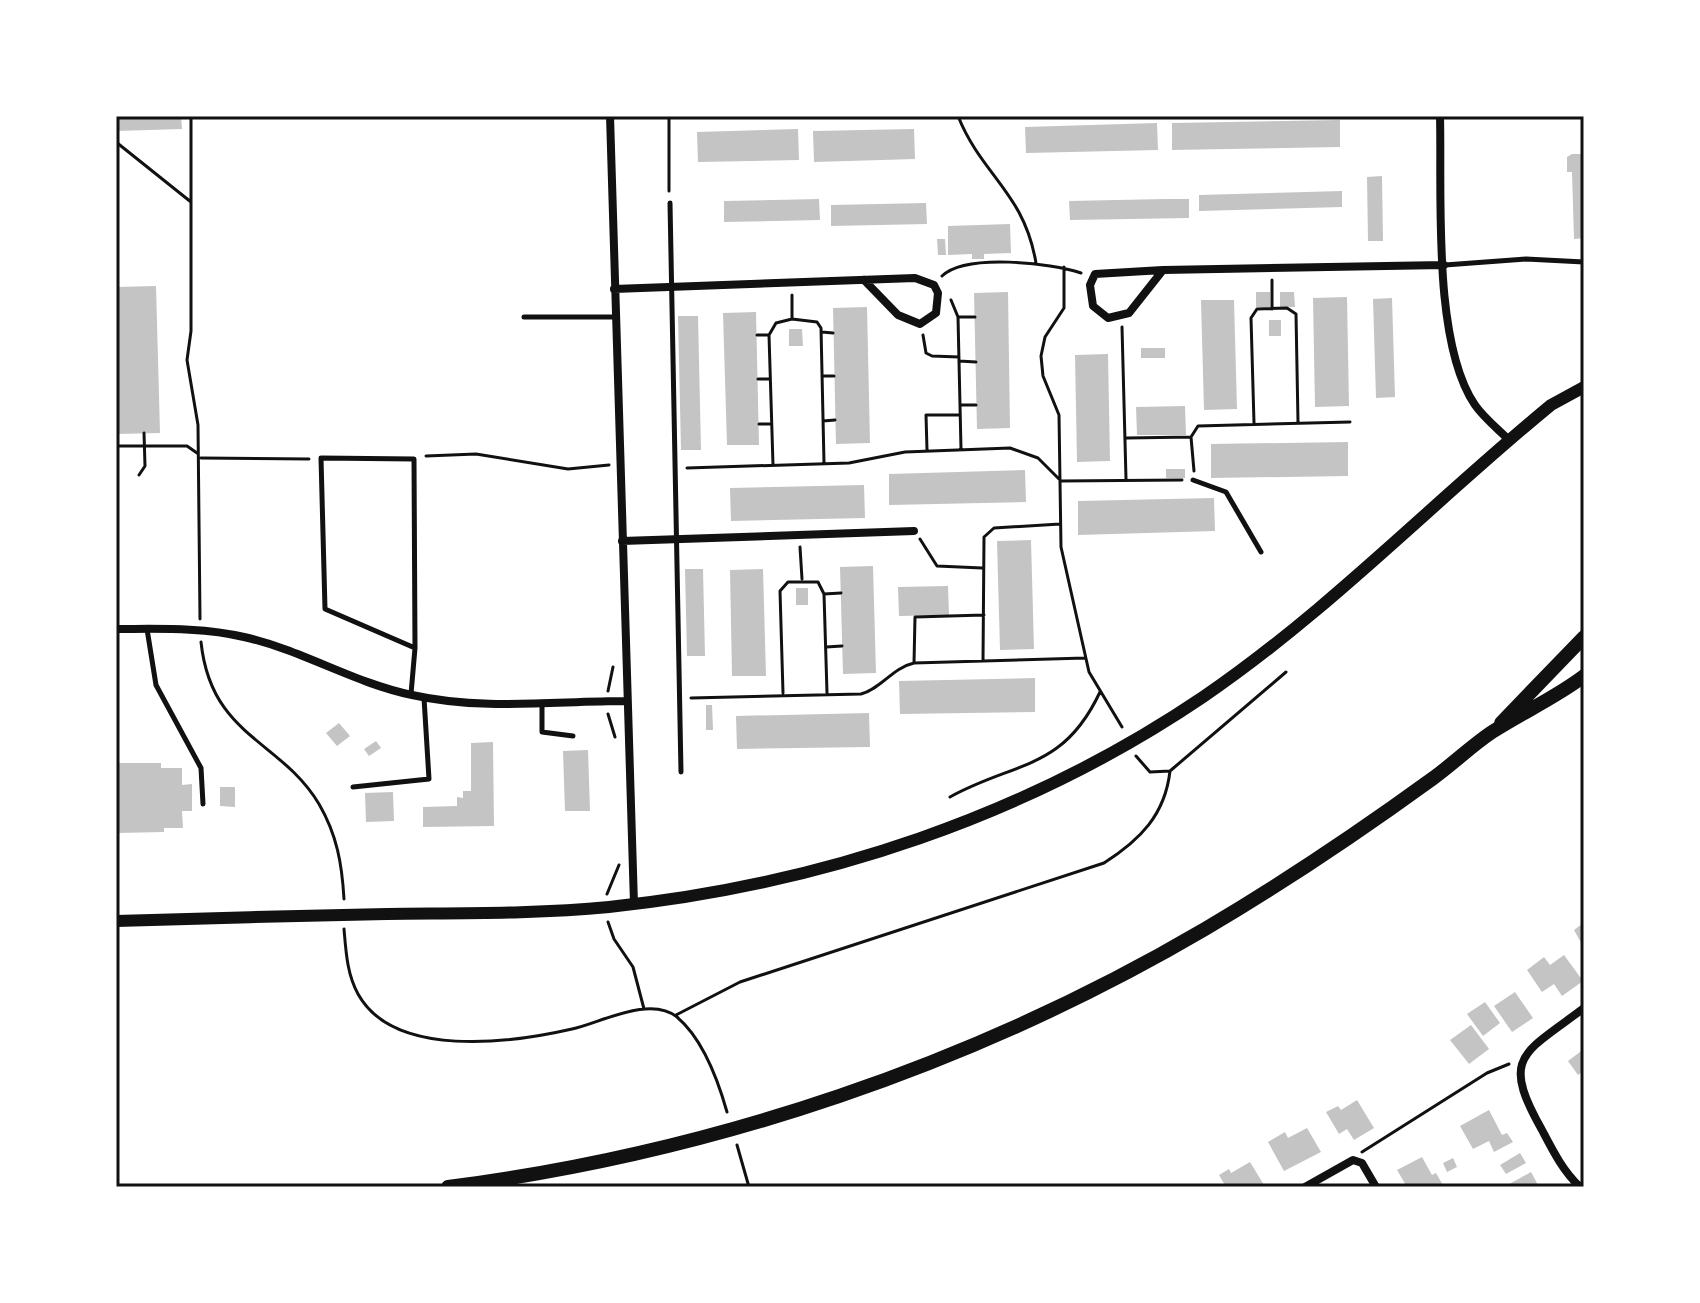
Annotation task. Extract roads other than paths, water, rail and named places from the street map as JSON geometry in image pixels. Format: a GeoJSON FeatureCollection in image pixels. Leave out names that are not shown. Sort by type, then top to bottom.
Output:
{"type":"FeatureCollection","features":[{"type":"Feature","properties":{"kind":"main road"},"geometry":{"type":"LineString","coordinates":[[1493,732],[1584,637]]}},
{"type":"Feature","properties":{"kind":"main road"},"geometry":{"type":"LineString","coordinates":[[448,1187],[601,1161],[708,1135],[846,1093],[985,1040],[1053,1009],[1205,929],[1351,836],[1493,732],[1561,694],[1584,676]]}},
{"type":"Feature","properties":{"kind":"street"},"geometry":{"type":"LineString","coordinates":[[610,116],[634,904]]}},
{"type":"Feature","properties":{"kind":"street"},"geometry":{"type":"LineString","coordinates":[[1440,116],[1448,322],[1459,371],[1475,405],[1509,440]]}},
{"type":"Feature","properties":{"kind":"street"},"geometry":{"type":"LineString","coordinates":[[1163,270],[1129,313],[1118,318],[1102,315],[1093,306],[1092,277],[1100,272],[1163,270],[1444,265]]}},
{"type":"Feature","properties":{"kind":"street"},"geometry":{"type":"LineString","coordinates":[[614,289],[915,278],[936,289],[936,313],[920,324],[898,315],[864,280]]}},
{"type":"Feature","properties":{"kind":"street"},"geometry":{"type":"LineString","coordinates":[[116,921],[515,913],[634,904],[744,888],[856,860],[961,823],[1093,763],[1175,715],[1261,656],[1364,571],[1551,405],[1584,387]]}},
{"type":"Feature","properties":{"kind":"street"},"geometry":{"type":"LineString","coordinates":[[622,541],[914,531]]}},
{"type":"Feature","properties":{"kind":"street"},"geometry":{"type":"LineString","coordinates":[[116,629],[200,631],[247,637],[424,697],[492,705],[626,701]]}},
{"type":"Feature","properties":{"kind":"street"},"geometry":{"type":"LineString","coordinates":[[1580,1187],[1567,1175],[1523,1097],[1519,1083],[1524,1058],[1541,1040],[1584,1008]]}},
{"type":"Feature","properties":{"kind":"street"},"geometry":{"type":"LineString","coordinates":[[1305,1187],[1353,1160],[1362,1163],[1376,1187]]}},
{"type":"Feature","properties":{"kind":"lane"},"geometry":{"type":"LineString","coordinates":[[670,203],[669,286],[681,772]]}},
{"type":"Feature","properties":{"kind":"lane"},"geometry":{"type":"LineString","coordinates":[[1444,265],[1526,259],[1584,262]]}},
{"type":"Feature","properties":{"kind":"lane"},"geometry":{"type":"LineString","coordinates":[[524,317],[614,317]]}},
{"type":"Feature","properties":{"kind":"lane"},"geometry":{"type":"LineString","coordinates":[[411,695],[415,648],[414,459],[321,458],[325,609],[415,648]]}},
{"type":"Feature","properties":{"kind":"lane"},"geometry":{"type":"LineString","coordinates":[[1193,480],[1226,492],[1261,552]]}},
{"type":"Feature","properties":{"kind":"lane"},"geometry":{"type":"LineString","coordinates":[[147,629],[156,685],[201,768],[203,804]]}},
{"type":"Feature","properties":{"kind":"lane"},"geometry":{"type":"LineString","coordinates":[[353,787],[429,779],[424,697]]}},
{"type":"Feature","properties":{"kind":"lane"},"geometry":{"type":"LineString","coordinates":[[542,704],[542,732],[573,736]]}}]}
